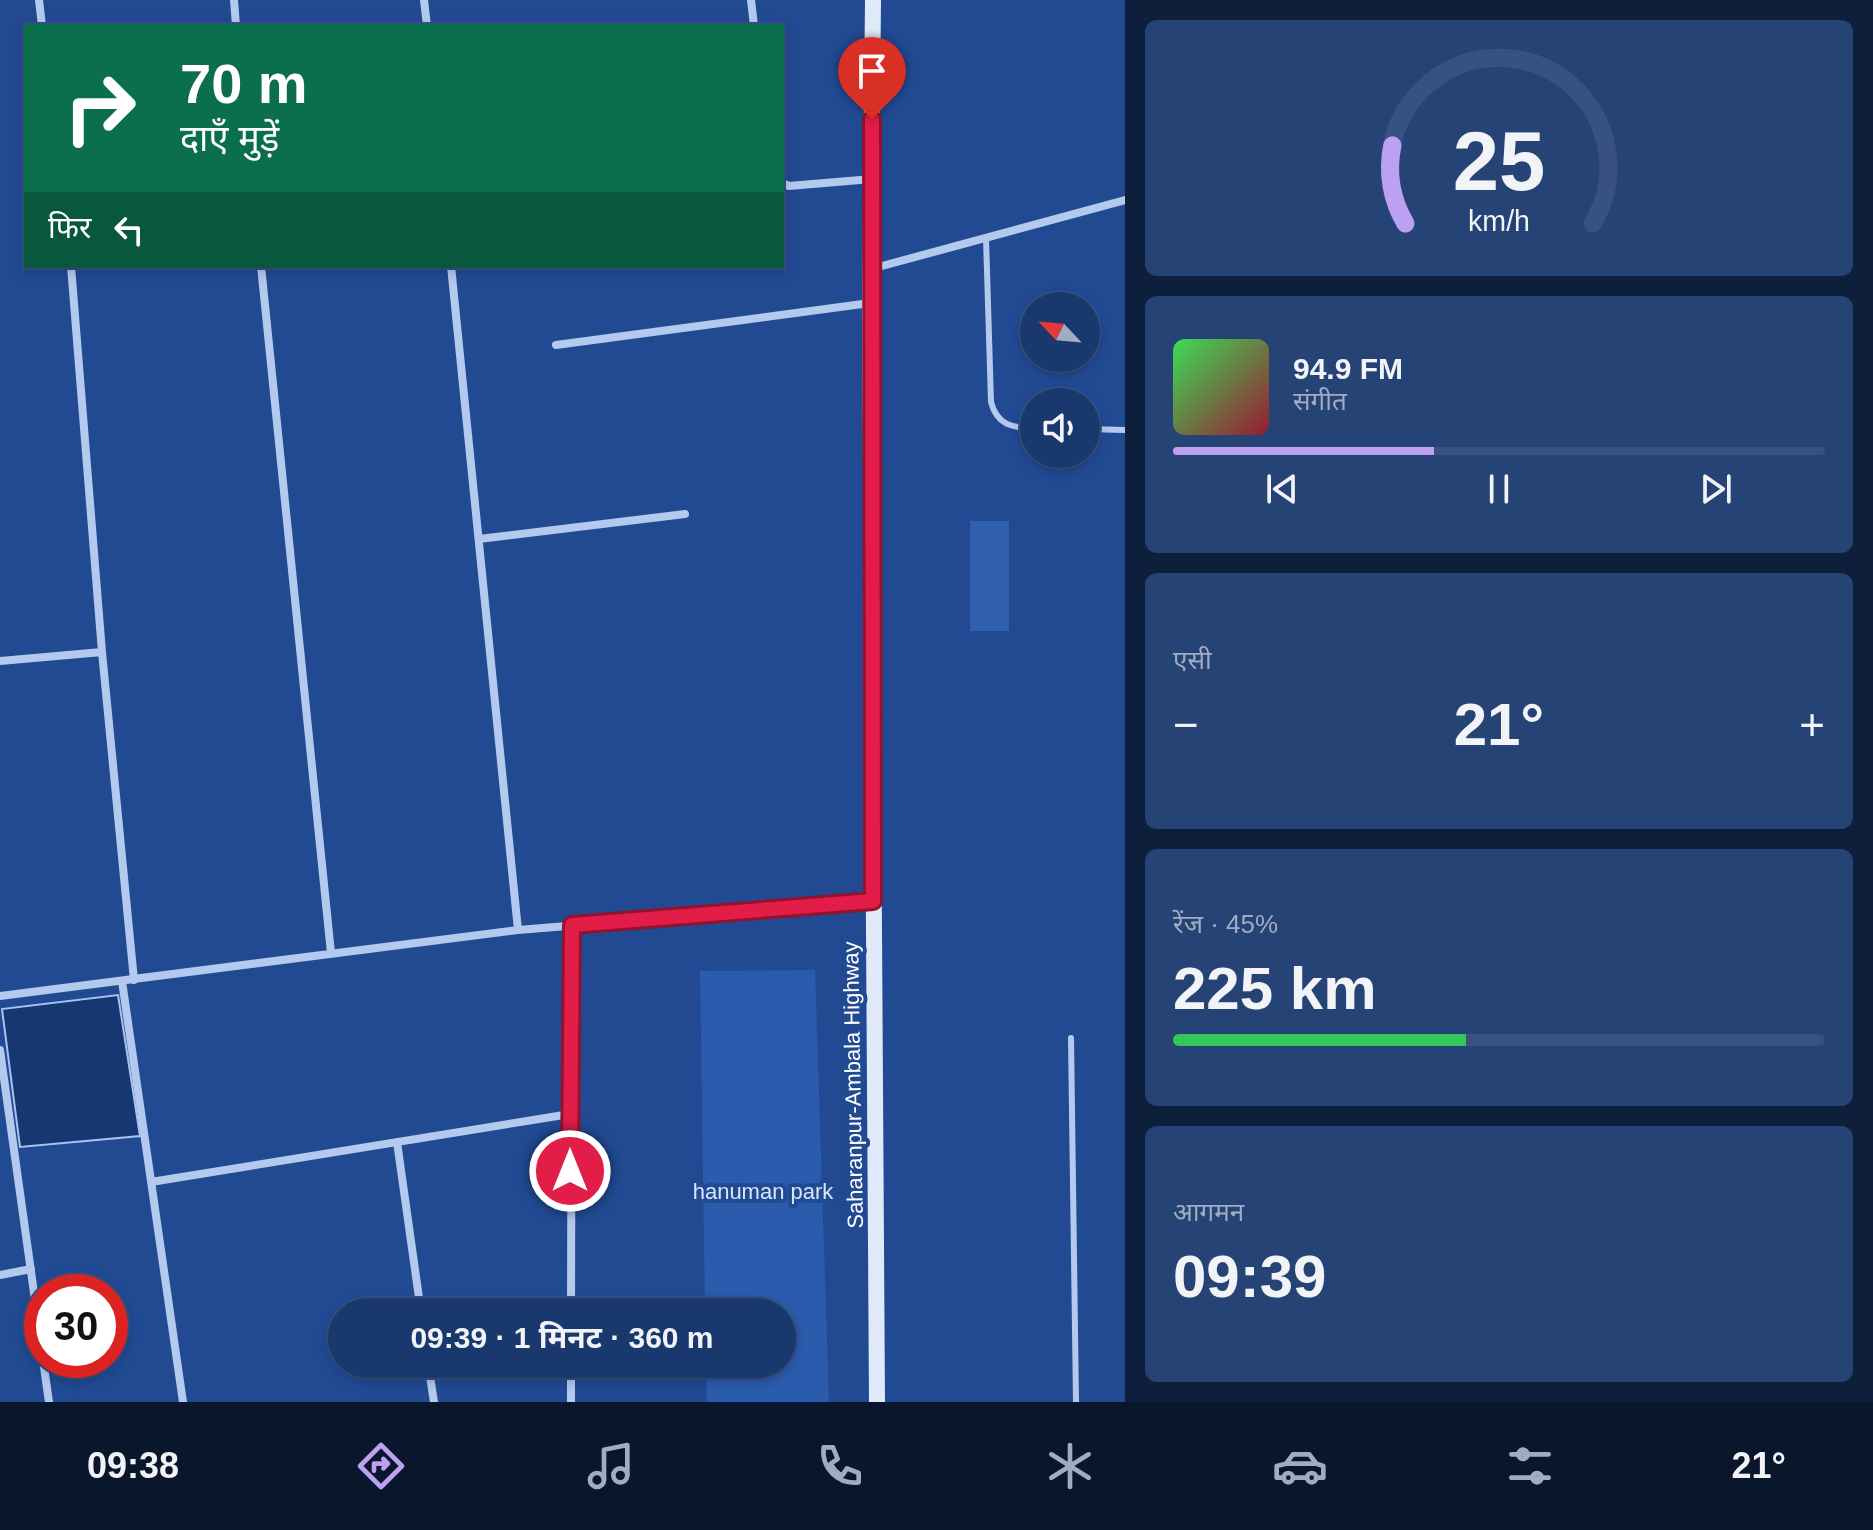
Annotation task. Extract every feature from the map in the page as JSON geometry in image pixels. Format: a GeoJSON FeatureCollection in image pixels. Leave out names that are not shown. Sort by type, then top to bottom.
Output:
{"type":"FeatureCollection","features":[{"type":"Feature","properties":{"kind":"main road","name":"Saharanpur-Ambala Highway"},"geometry":{"type":"LineString","coordinates":[[873,0],[870,302],[877,1402]]}},
{"type":"Feature","properties":{"kind":"street"},"geometry":{"type":"LineString","coordinates":[[39,0],[42,24]]}},
{"type":"Feature","properties":{"kind":"street"},"geometry":{"type":"LineString","coordinates":[[234,0],[236,24]]}},
{"type":"Feature","properties":{"kind":"street"},"geometry":{"type":"LineString","coordinates":[[424,0],[427,24]]}},
{"type":"Feature","properties":{"kind":"street"},"geometry":{"type":"LineString","coordinates":[[751,0],[754,24]]}},
{"type":"Feature","properties":{"kind":"street"},"geometry":{"type":"LineString","coordinates":[[784,184],[789,186],[872,179]]}},
{"type":"Feature","properties":{"kind":"street"},"geometry":{"type":"LineString","coordinates":[[871,269],[1125,200]]}},
{"type":"Feature","properties":{"kind":"street"},"geometry":{"type":"LineString","coordinates":[[71,268],[102,652],[134,980]]}},
{"type":"Feature","properties":{"kind":"street"},"geometry":{"type":"LineString","coordinates":[[261,268],[331,953]]}},
{"type":"Feature","properties":{"kind":"street"},"geometry":{"type":"LineString","coordinates":[[451,268],[518,930]]}},
{"type":"Feature","properties":{"kind":"street"},"geometry":{"type":"LineString","coordinates":[[556,345],[870,302]]}},
{"type":"Feature","properties":{"kind":"street"},"geometry":{"type":"LineString","coordinates":[[479,539],[685,514]]}},
{"type":"Feature","properties":{"kind":"street"},"geometry":{"type":"LineString","coordinates":[[0,661],[102,652]]}},
{"type":"Feature","properties":{"kind":"street"},"geometry":{"type":"LineString","coordinates":[[0,996],[518,930],[873,901]]}},
{"type":"Feature","properties":{"kind":"street"},"geometry":{"type":"LineString","coordinates":[[571,1298],[572,925]]}},
{"type":"Feature","properties":{"kind":"street"},"geometry":{"type":"LineString","coordinates":[[122,981],[183,1402]]}},
{"type":"Feature","properties":{"kind":"street"},"geometry":{"type":"LineString","coordinates":[[0,1050],[32,1274]]}},
{"type":"Feature","properties":{"kind":"street"},"geometry":{"type":"LineString","coordinates":[[151,1182],[570,1114]]}},
{"type":"Feature","properties":{"kind":"street"},"geometry":{"type":"LineString","coordinates":[[397,1142],[419,1298]]}},
{"type":"Feature","properties":{"kind":"street"},"geometry":{"type":"LineString","coordinates":[[0,1275],[31,1269]]}},
{"type":"Feature","properties":{"kind":"street"},"geometry":{"type":"LineString","coordinates":[[46,1378],[49,1402]]}},
{"type":"Feature","properties":{"kind":"street"},"geometry":{"type":"LineString","coordinates":[[430,1378],[434,1402]]}},
{"type":"Feature","properties":{"kind":"street"},"geometry":{"type":"LineString","coordinates":[[571,1378],[571,1402]]}},
{"type":"Feature","properties":{"kind":"lane"},"geometry":{"type":"LineString","coordinates":[[986,238],[991,402],[994,413],[1002,423],[1020,428]]}},
{"type":"Feature","properties":{"kind":"lane"},"geometry":{"type":"LineString","coordinates":[[1100,429],[1125,430]]}},
{"type":"Feature","properties":{"kind":"lane"},"geometry":{"type":"LineString","coordinates":[[1071,1038],[1076,1402]]}},
{"type":"Feature","properties":{"kind":"green space","name":"hanuman park"},"geometry":{"type":"Polygon","coordinates":[[[815,970],[829,1402],[707,1402],[706,1378],[796,1378],[796,1298],[705,1298],[700,971],[815,970]]]}},
{"type":"Feature","properties":{"kind":"shaded area"},"geometry":{"type":"Polygon","coordinates":[[[118,995],[140,1136],[20,1147],[2,1009],[118,995]]]}},
{"type":"Feature","properties":{"kind":"building"},"geometry":{"type":"Polygon","coordinates":[[[970,521],[1009,521],[1009,631],[970,631],[970,521]]]}},
{"type":"Feature","properties":{"kind":"route"},"geometry":{"type":"LineString","coordinates":[[570,1171],[572,925],[873,901],[872,119]]}}]}
